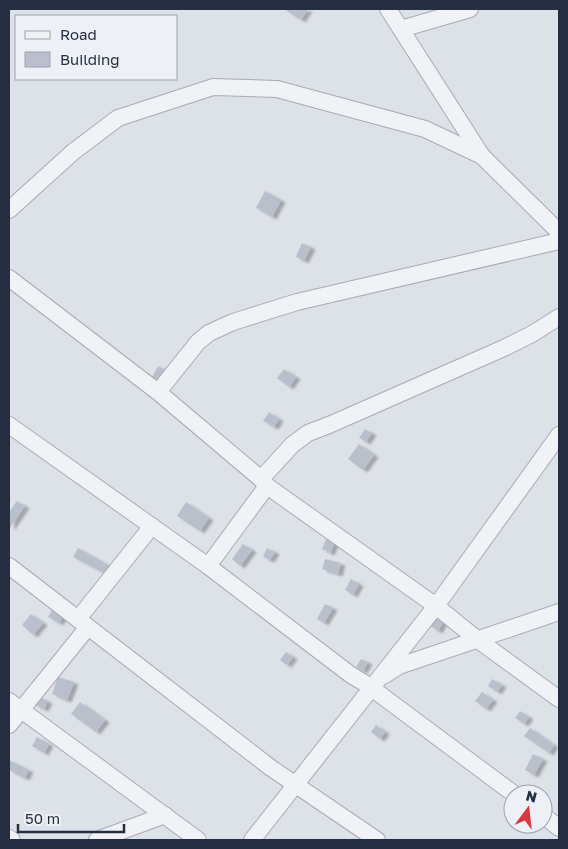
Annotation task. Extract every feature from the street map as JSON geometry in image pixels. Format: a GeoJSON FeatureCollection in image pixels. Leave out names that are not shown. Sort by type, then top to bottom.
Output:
{"type":"FeatureCollection","features":[{"type":"Feature","properties":{"kind":"street"},"geometry":{"type":"LineString","coordinates":[[388,9],[482,156],[559,232]]}},
{"type":"Feature","properties":{"kind":"street"},"geometry":{"type":"LineString","coordinates":[[401,29],[470,9]]}},
{"type":"Feature","properties":{"kind":"street"},"geometry":{"type":"LineString","coordinates":[[9,210],[73,152],[118,118],[213,87],[277,89],[426,129],[482,156]]}},
{"type":"Feature","properties":{"kind":"street"},"geometry":{"type":"LineString","coordinates":[[158,392],[198,342],[209,333],[232,322],[297,302],[559,241]]}},
{"type":"Feature","properties":{"kind":"street"},"geometry":{"type":"LineString","coordinates":[[9,278],[158,392],[264,482],[436,606],[478,640],[559,699]]}},
{"type":"Feature","properties":{"kind":"street"},"geometry":{"type":"LineString","coordinates":[[208,566],[264,482],[292,445],[308,433],[504,348],[532,334],[559,316]]}},
{"type":"Feature","properties":{"kind":"street"},"geometry":{"type":"LineString","coordinates":[[9,425],[208,566],[351,675],[374,684],[503,785]]}},
{"type":"Feature","properties":{"kind":"street"},"geometry":{"type":"LineString","coordinates":[[252,840],[436,606],[559,435]]}},
{"type":"Feature","properties":{"kind":"street"},"geometry":{"type":"LineString","coordinates":[[9,725],[15,705],[83,623],[152,526]]}},
{"type":"Feature","properties":{"kind":"street"},"geometry":{"type":"LineString","coordinates":[[9,566],[271,768],[377,840]]}},
{"type":"Feature","properties":{"kind":"street"},"geometry":{"type":"LineString","coordinates":[[374,684],[399,666],[559,612]]}},
{"type":"Feature","properties":{"kind":"street"},"geometry":{"type":"LineString","coordinates":[[15,705],[198,840]]}},
{"type":"Feature","properties":{"kind":"street"},"geometry":{"type":"LineString","coordinates":[[97,840],[165,816]]}},
{"type":"Feature","properties":{"kind":"building"},"geometry":{"type":"Polygon","coordinates":[[[284,9],[308,9],[301,20],[284,9]]]}},
{"type":"Feature","properties":{"kind":"building"},"geometry":{"type":"Polygon","coordinates":[[[265,191],[281,200],[272,217],[256,208],[265,191]]]}},
{"type":"Feature","properties":{"kind":"building"},"geometry":{"type":"Polygon","coordinates":[[[302,243],[311,247],[304,261],[296,257],[302,243]]]}},
{"type":"Feature","properties":{"kind":"building"},"geometry":{"type":"Polygon","coordinates":[[[158,366],[166,370],[159,383],[151,379],[158,366]]]}},
{"type":"Feature","properties":{"kind":"building"},"geometry":{"type":"Polygon","coordinates":[[[284,369],[296,377],[289,387],[277,378],[284,369]]]}},
{"type":"Feature","properties":{"kind":"building"},"geometry":{"type":"Polygon","coordinates":[[[269,412],[279,419],[274,427],[263,421],[269,412]]]}},
{"type":"Feature","properties":{"kind":"building"},"geometry":{"type":"Polygon","coordinates":[[[365,429],[372,433],[366,442],[359,438],[365,429]]]}},
{"type":"Feature","properties":{"kind":"building"},"geometry":{"type":"Polygon","coordinates":[[[359,444],[374,455],[363,470],[348,459],[359,444]]]}},
{"type":"Feature","properties":{"kind":"building"},"geometry":{"type":"Polygon","coordinates":[[[17,501],[25,506],[10,528],[9,512],[17,501]]]}},
{"type":"Feature","properties":{"kind":"building"},"geometry":{"type":"Polygon","coordinates":[[[186,502],[209,518],[200,531],[177,516],[186,502]]]}},
{"type":"Feature","properties":{"kind":"building"},"geometry":{"type":"Polygon","coordinates":[[[326,539],[335,542],[330,553],[322,549],[326,539]]]}},
{"type":"Feature","properties":{"kind":"building"},"geometry":{"type":"Polygon","coordinates":[[[243,544],[252,550],[240,566],[232,559],[243,544]]]}},
{"type":"Feature","properties":{"kind":"building"},"geometry":{"type":"Polygon","coordinates":[[[78,548],[108,565],[104,573],[73,557],[78,548]]]}},
{"type":"Feature","properties":{"kind":"building"},"geometry":{"type":"Polygon","coordinates":[[[267,548],[275,552],[270,560],[263,557],[267,548]]]}},
{"type":"Feature","properties":{"kind":"building"},"geometry":{"type":"Polygon","coordinates":[[[325,559],[341,563],[338,574],[322,569],[325,559]]]}},
{"type":"Feature","properties":{"kind":"building"},"geometry":{"type":"Polygon","coordinates":[[[351,579],[359,584],[353,595],[345,590],[351,579]]]}},
{"type":"Feature","properties":{"kind":"building"},"geometry":{"type":"Polygon","coordinates":[[[325,604],[333,608],[324,623],[317,619],[325,604]]]}},
{"type":"Feature","properties":{"kind":"building"},"geometry":{"type":"Polygon","coordinates":[[[52,610],[63,616],[59,623],[48,617],[52,610]]]}},
{"type":"Feature","properties":{"kind":"building"},"geometry":{"type":"Polygon","coordinates":[[[31,614],[43,623],[33,635],[22,625],[31,614]]]}},
{"type":"Feature","properties":{"kind":"building"},"geometry":{"type":"Polygon","coordinates":[[[435,618],[443,622],[438,631],[430,626],[435,618]]]}},
{"type":"Feature","properties":{"kind":"building"},"geometry":{"type":"Polygon","coordinates":[[[286,652],[293,657],[287,665],[280,660],[286,652]]]}},
{"type":"Feature","properties":{"kind":"building"},"geometry":{"type":"Polygon","coordinates":[[[361,659],[368,662],[363,671],[356,667],[361,659]]]}},
{"type":"Feature","properties":{"kind":"building"},"geometry":{"type":"Polygon","coordinates":[[[58,677],[74,682],[67,700],[52,694],[58,677]]]}},
{"type":"Feature","properties":{"kind":"building"},"geometry":{"type":"Polygon","coordinates":[[[492,679],[502,685],[497,692],[488,686],[492,679]]]}},
{"type":"Feature","properties":{"kind":"building"},"geometry":{"type":"Polygon","coordinates":[[[482,692],[493,700],[486,709],[475,701],[482,692]]]}},
{"type":"Feature","properties":{"kind":"building"},"geometry":{"type":"Polygon","coordinates":[[[39,697],[48,701],[44,709],[35,705],[39,697]]]}},
{"type":"Feature","properties":{"kind":"building"},"geometry":{"type":"Polygon","coordinates":[[[80,702],[105,720],[96,732],[71,714],[80,702]]]}},
{"type":"Feature","properties":{"kind":"building"},"geometry":{"type":"Polygon","coordinates":[[[520,711],[529,717],[524,724],[515,718],[520,711]]]}},
{"type":"Feature","properties":{"kind":"building"},"geometry":{"type":"Polygon","coordinates":[[[376,725],[385,732],[380,739],[371,732],[376,725]]]}},
{"type":"Feature","properties":{"kind":"building"},"geometry":{"type":"Polygon","coordinates":[[[530,728],[554,745],[549,753],[524,736],[530,728]]]}},
{"type":"Feature","properties":{"kind":"building"},"geometry":{"type":"Polygon","coordinates":[[[37,737],[49,744],[44,753],[32,746],[37,737]]]}},
{"type":"Feature","properties":{"kind":"building"},"geometry":{"type":"Polygon","coordinates":[[[533,754],[543,759],[534,775],[525,770],[533,754]]]}},
{"type":"Feature","properties":{"kind":"building"},"geometry":{"type":"Polygon","coordinates":[[[9,760],[29,770],[25,778],[9,770],[9,760]]]}}]}
